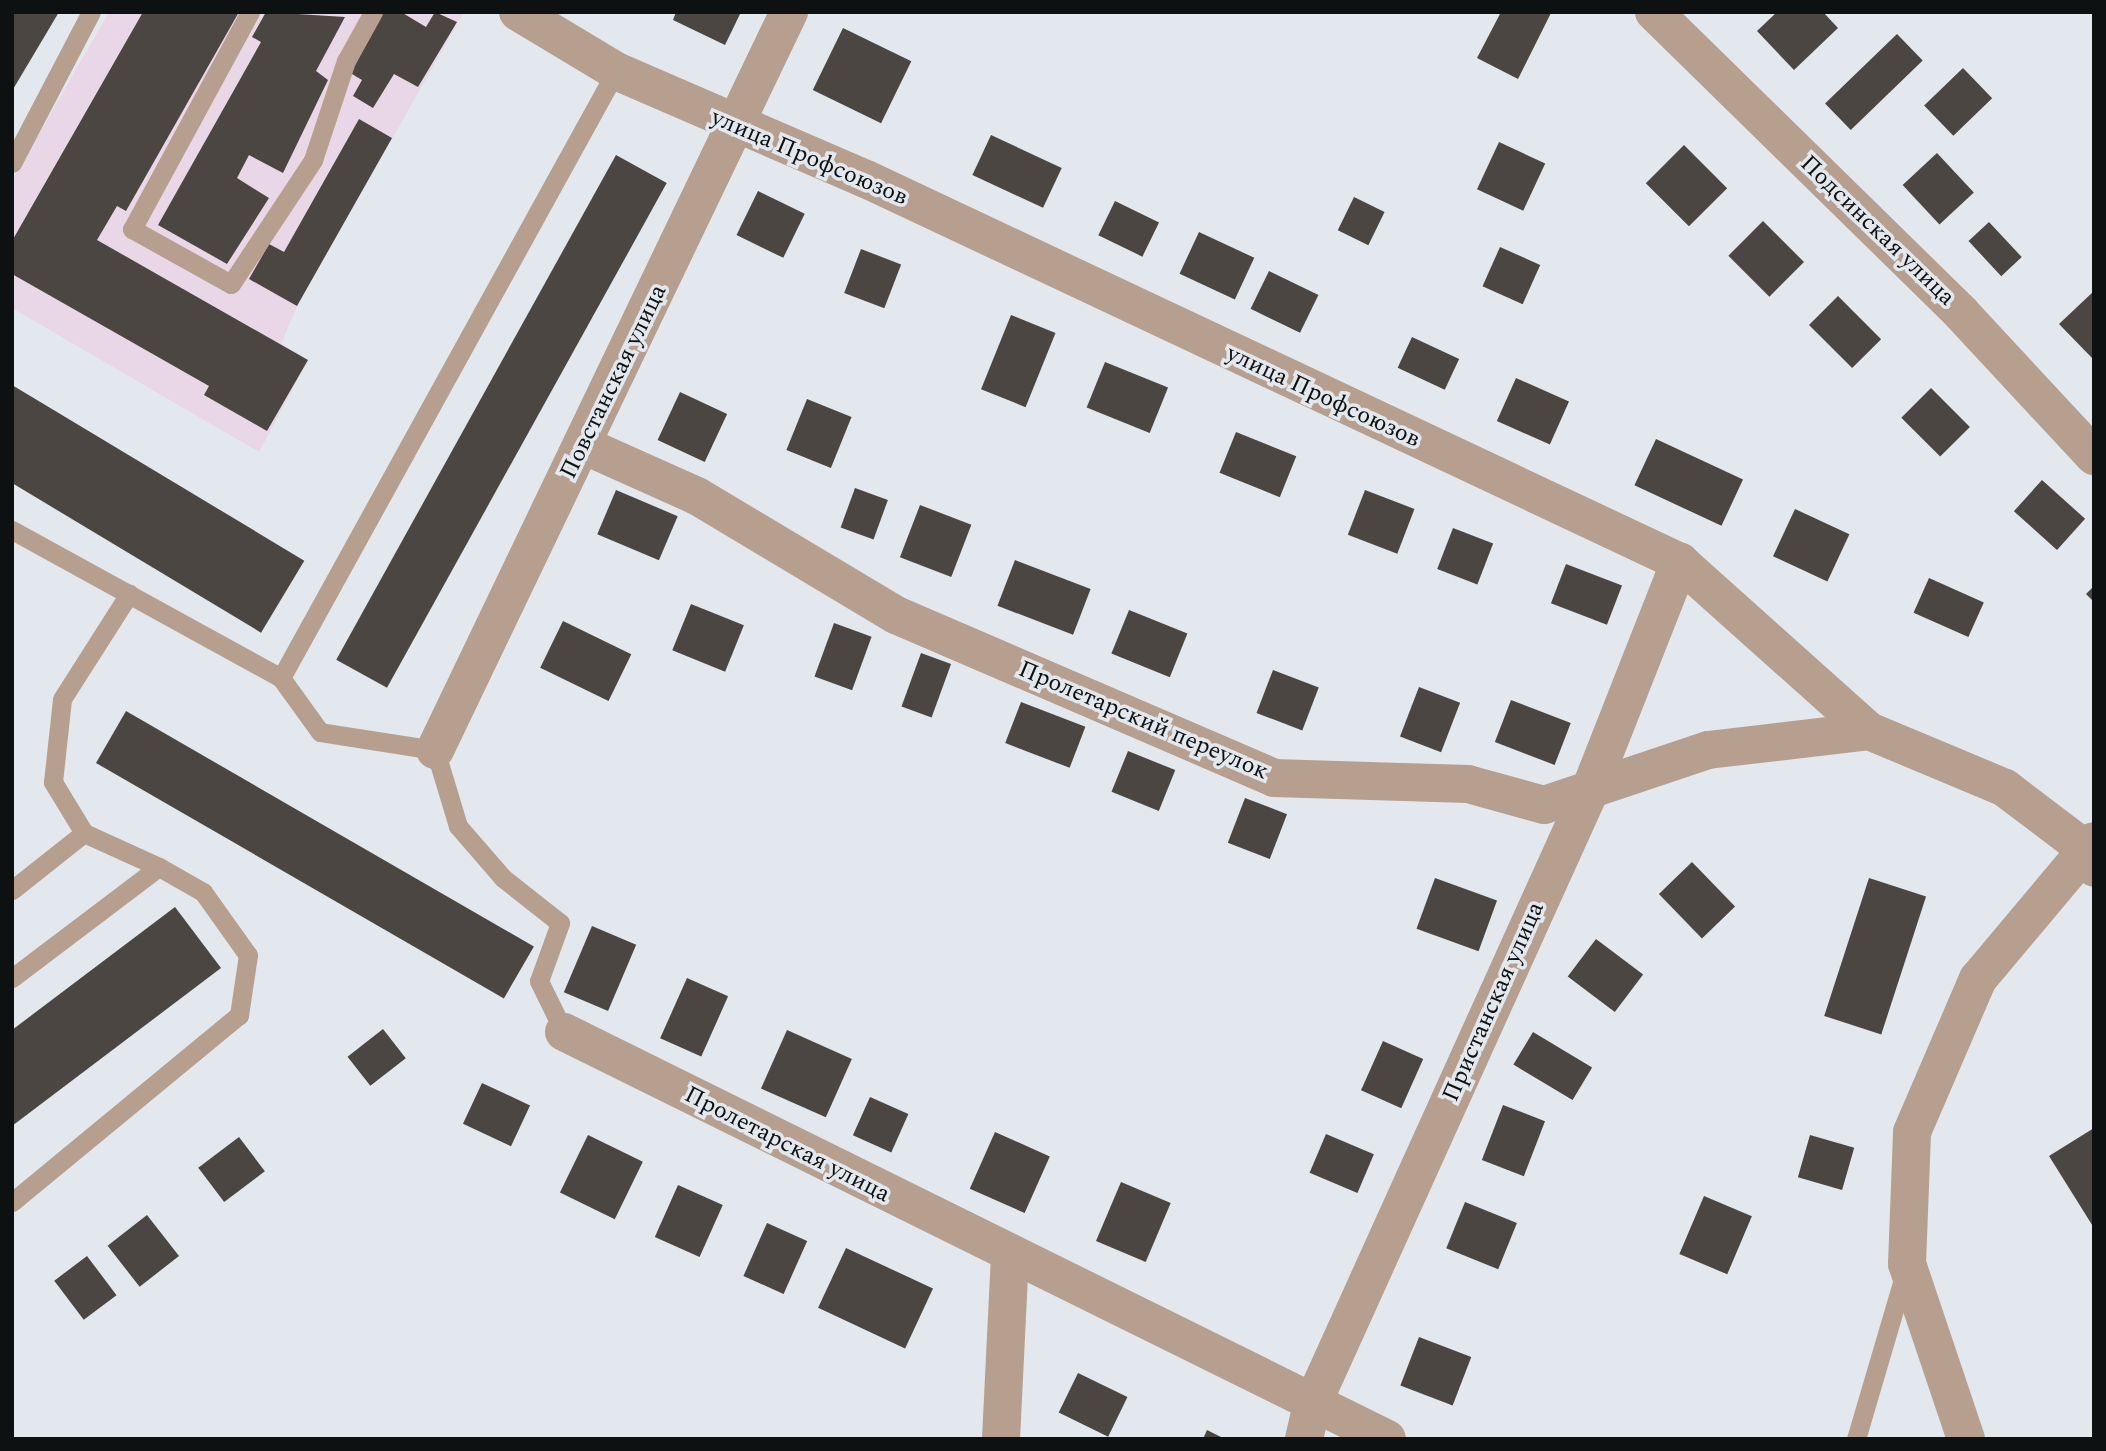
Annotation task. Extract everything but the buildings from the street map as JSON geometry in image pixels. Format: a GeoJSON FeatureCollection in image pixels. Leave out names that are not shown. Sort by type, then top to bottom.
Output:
{"type":"FeatureCollection","features":[{"type":"Feature","properties":{"kind":"street","name":"улица Профсоюзов"},"geometry":{"type":"LineString","coordinates":[[518,12],[616,71],[737,128],[866,179],[1680,562],[1869,731],[2005,788],[2091,852]]}},
{"type":"Feature","properties":{"kind":"street","name":"Повстанская улица"},"geometry":{"type":"LineString","coordinates":[[435,750],[737,128],[789,12]]}},
{"type":"Feature","properties":{"kind":"street","name":"Подсинская улица"},"geometry":{"type":"LineString","coordinates":[[1654,12],[1962,314],[2094,456]]}},
{"type":"Feature","properties":{"kind":"street","name":"Пролетарский переулок"},"geometry":{"type":"LineString","coordinates":[[583,444],[697,496],[896,615],[1274,778],[1468,783],[1544,805],[1588,795],[1708,750],[1869,731]]}},
{"type":"Feature","properties":{"kind":"street","name":"Пристанская улица"},"geometry":{"type":"LineString","coordinates":[[1308,1422],[1588,795],[1680,562]]}},
{"type":"Feature","properties":{"kind":"street"},"geometry":{"type":"LineString","coordinates":[[1966,1439],[1907,1264],[1912,1132],[1978,979],[2091,852]]}},
{"type":"Feature","properties":{"kind":"street","name":"Пролетарская улица"},"geometry":{"type":"LineString","coordinates":[[564,1032],[1010,1258],[1308,1422],[1387,1439]]}},
{"type":"Feature","properties":{"kind":"street"},"geometry":{"type":"LineString","coordinates":[[1001,1439],[1010,1258]]}},
{"type":"Feature","properties":{"kind":"lane"},"geometry":{"type":"LineString","coordinates":[[12,163],[91,12]]}},
{"type":"Feature","properties":{"kind":"lane"},"geometry":{"type":"LineString","coordinates":[[250,12],[132,229],[231,284],[313,160],[346,61],[373,12]]}},
{"type":"Feature","properties":{"kind":"lane"},"geometry":{"type":"LineString","coordinates":[[281,678],[616,71]]}},
{"type":"Feature","properties":{"kind":"lane"},"geometry":{"type":"LineString","coordinates":[[12,530],[281,678],[320,732],[435,750],[458,827],[503,878],[560,923],[539,981],[564,1032]]}},
{"type":"Feature","properties":{"kind":"lane"},"geometry":{"type":"LineString","coordinates":[[12,1202],[239,1015],[248,955],[203,892],[159,867],[84,833],[52,782],[62,699],[129,594]]}},
{"type":"Feature","properties":{"kind":"lane"},"geometry":{"type":"LineString","coordinates":[[12,890],[84,833]]}},
{"type":"Feature","properties":{"kind":"lane"},"geometry":{"type":"LineString","coordinates":[[12,978],[159,867]]}},
{"type":"Feature","properties":{"kind":"lane"},"geometry":{"type":"LineString","coordinates":[[1857,1439],[1907,1264]]}},
{"type":"Feature","properties":{"kind":"shaded area"},"geometry":{"type":"Polygon","coordinates":[[[109,12],[464,12],[297,306],[281,344],[308,360],[259,452],[12,308],[12,181],[109,12]]]}}]}
